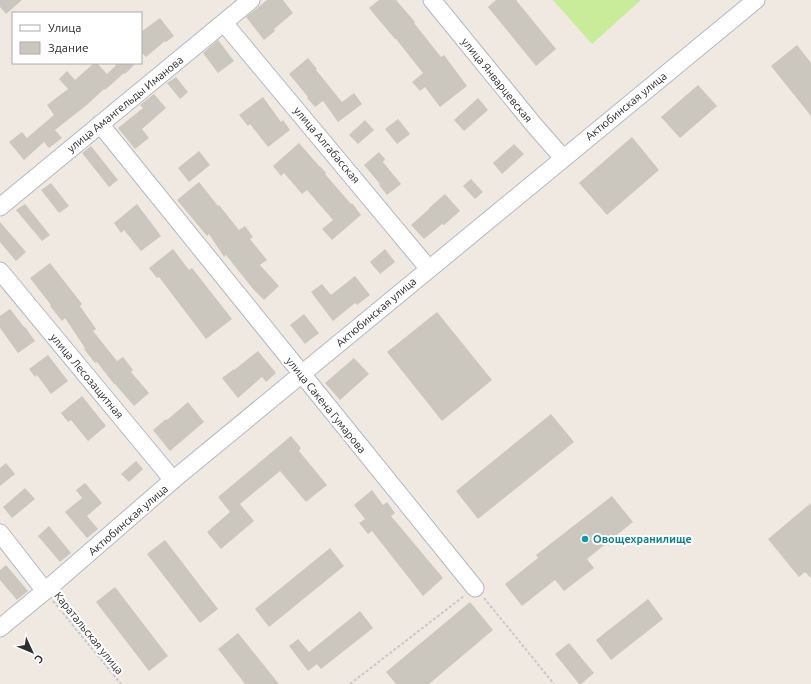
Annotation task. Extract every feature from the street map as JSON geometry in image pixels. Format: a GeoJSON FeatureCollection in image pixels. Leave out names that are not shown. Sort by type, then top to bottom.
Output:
{"type":"FeatureCollection","features":[{"type":"Feature","properties":{"kind":"street","name":"улица Амангельды Иманова"},"geometry":{"type":"LineString","coordinates":[[0,207],[251,0]]}},
{"type":"Feature","properties":{"kind":"street","name":"улица Январцевская"},"geometry":{"type":"LineString","coordinates":[[432,0],[534,125],[563,158]]}},
{"type":"Feature","properties":{"kind":"street","name":"Актюбинская улица"},"geometry":{"type":"LineString","coordinates":[[0,628],[173,480],[756,0]]}},
{"type":"Feature","properties":{"kind":"street","name":"улица Алгабасская"},"geometry":{"type":"LineString","coordinates":[[224,23],[429,269]]}},
{"type":"Feature","properties":{"kind":"street","name":"улица Сакена Гумарова"},"geometry":{"type":"LineString","coordinates":[[100,124],[475,588]]}},
{"type":"Feature","properties":{"kind":"street","name":"улица Лесозащитная"},"geometry":{"type":"LineString","coordinates":[[0,272],[173,480]]}},
{"type":"Feature","properties":{"kind":"street"},"geometry":{"type":"LineString","coordinates":[[0,533],[45,591]]}},
{"type":"Feature","properties":{"kind":"path"},"geometry":{"type":"LineString","coordinates":[[350,684],[475,588],[554,684]]}},
{"type":"Feature","properties":{"kind":"path","name":"Каратальская улица"},"geometry":{"type":"LineString","coordinates":[[45,591],[121,684]]}},
{"type":"Feature","properties":{"kind":"green space"},"geometry":{"type":"Polygon","coordinates":[[[553,0],[641,0],[592,44],[553,0]]]}},
{"type":"Feature","properties":{"kind":"building"},"geometry":{"type":"Polygon","coordinates":[[[0,0],[22,0],[6,14],[0,7],[0,0]]]}},
{"type":"Feature","properties":{"kind":"building"},"geometry":{"type":"Polygon","coordinates":[[[267,0],[283,0],[293,13],[274,29],[275,31],[264,40],[246,17],[267,0]]]}},
{"type":"Feature","properties":{"kind":"building"},"geometry":{"type":"Polygon","coordinates":[[[379,0],[396,0],[415,22],[414,23],[441,57],[444,55],[467,86],[440,107],[425,87],[420,91],[412,82],[423,73],[369,8],[379,0]]]}},
{"type":"Feature","properties":{"kind":"building"},"geometry":{"type":"Polygon","coordinates":[[[496,0],[516,0],[556,49],[536,66],[488,7],[496,0]]]}},
{"type":"Feature","properties":{"kind":"building"},"geometry":{"type":"Polygon","coordinates":[[[160,18],[174,36],[166,42],[165,41],[146,57],[142,53],[142,31],[160,18]]]}},
{"type":"Feature","properties":{"kind":"building"},"geometry":{"type":"Polygon","coordinates":[[[218,40],[234,61],[218,73],[203,53],[218,40]]]}},
{"type":"Feature","properties":{"kind":"building"},"geometry":{"type":"Polygon","coordinates":[[[797,45],[811,63],[811,116],[771,66],[797,45]]]}},
{"type":"Feature","properties":{"kind":"building"},"geometry":{"type":"Polygon","coordinates":[[[308,58],[342,102],[354,93],[362,104],[338,122],[323,101],[315,107],[289,74],[308,58]]]}},
{"type":"Feature","properties":{"kind":"building"},"geometry":{"type":"Polygon","coordinates":[[[93,64],[98,64],[107,74],[116,65],[115,64],[135,64],[125,74],[124,73],[105,90],[104,89],[88,104],[55,130],[62,138],[49,148],[44,142],[24,160],[9,142],[22,132],[27,138],[54,115],[47,105],[68,89],[59,79],[67,71],[75,80],[93,64]]]}},
{"type":"Feature","properties":{"kind":"building"},"geometry":{"type":"Polygon","coordinates":[[[176,77],[188,92],[180,99],[167,83],[176,77]]]}},
{"type":"Feature","properties":{"kind":"building"},"geometry":{"type":"Polygon","coordinates":[[[698,85],[717,106],[680,138],[661,117],[698,85]]]}},
{"type":"Feature","properties":{"kind":"building"},"geometry":{"type":"Polygon","coordinates":[[[154,94],[166,108],[142,129],[149,138],[135,149],[118,128],[143,108],[140,105],[154,94]]]}},
{"type":"Feature","properties":{"kind":"building"},"geometry":{"type":"Polygon","coordinates":[[[263,97],[281,122],[283,120],[290,130],[268,147],[250,124],[248,126],[239,115],[263,97]]]}},
{"type":"Feature","properties":{"kind":"building"},"geometry":{"type":"Polygon","coordinates":[[[478,98],[488,110],[464,131],[454,120],[478,98]]]}},
{"type":"Feature","properties":{"kind":"building"},"geometry":{"type":"Polygon","coordinates":[[[398,119],[410,134],[397,144],[385,129],[398,119]]]}},
{"type":"Feature","properties":{"kind":"building"},"geometry":{"type":"Polygon","coordinates":[[[365,120],[374,130],[358,144],[349,135],[365,120]]]}},
{"type":"Feature","properties":{"kind":"building"},"geometry":{"type":"Polygon","coordinates":[[[632,137],[659,170],[607,215],[579,183],[632,137]]]}},
{"type":"Feature","properties":{"kind":"building"},"geometry":{"type":"Polygon","coordinates":[[[299,143],[361,215],[332,240],[322,229],[333,220],[307,190],[302,194],[284,173],[281,176],[273,166],[299,143]]]}},
{"type":"Feature","properties":{"kind":"building"},"geometry":{"type":"Polygon","coordinates":[[[514,144],[524,154],[502,174],[493,163],[514,144]]]}},
{"type":"Feature","properties":{"kind":"building"},"geometry":{"type":"Polygon","coordinates":[[[91,146],[118,180],[109,187],[82,153],[91,146]]]}},
{"type":"Feature","properties":{"kind":"building"},"geometry":{"type":"Polygon","coordinates":[[[199,151],[210,165],[189,182],[178,168],[199,151]]]}},
{"type":"Feature","properties":{"kind":"building"},"geometry":{"type":"Polygon","coordinates":[[[379,152],[385,159],[383,162],[401,184],[387,195],[364,165],[379,152]]]}},
{"type":"Feature","properties":{"kind":"building"},"geometry":{"type":"Polygon","coordinates":[[[471,179],[483,192],[475,199],[463,186],[471,179]]]}},
{"type":"Feature","properties":{"kind":"building"},"geometry":{"type":"Polygon","coordinates":[[[199,182],[239,230],[245,226],[253,237],[250,239],[267,260],[260,265],[279,286],[264,300],[253,289],[226,255],[224,257],[209,234],[207,236],[177,200],[199,182]]]}},
{"type":"Feature","properties":{"kind":"building"},"geometry":{"type":"Polygon","coordinates":[[[51,183],[69,206],[59,213],[41,190],[51,183]]]}},
{"type":"Feature","properties":{"kind":"building"},"geometry":{"type":"Polygon","coordinates":[[[445,194],[460,211],[444,225],[442,224],[424,239],[411,225],[445,194]]]}},
{"type":"Feature","properties":{"kind":"building"},"geometry":{"type":"Polygon","coordinates":[[[25,204],[50,235],[42,241],[16,210],[25,204]]]}},
{"type":"Feature","properties":{"kind":"building"},"geometry":{"type":"Polygon","coordinates":[[[137,204],[161,236],[141,251],[124,230],[121,233],[114,223],[137,204]]]}},
{"type":"Feature","properties":{"kind":"building"},"geometry":{"type":"Polygon","coordinates":[[[0,222],[26,252],[16,261],[0,242],[0,222]]]}},
{"type":"Feature","properties":{"kind":"building"},"geometry":{"type":"Polygon","coordinates":[[[173,249],[189,270],[192,268],[232,319],[206,339],[159,277],[157,278],[149,268],[173,249]]]}},
{"type":"Feature","properties":{"kind":"building"},"geometry":{"type":"Polygon","coordinates":[[[385,249],[395,262],[380,274],[370,262],[385,249]]]}},
{"type":"Feature","properties":{"kind":"building"},"geometry":{"type":"Polygon","coordinates":[[[50,263],[82,304],[80,306],[96,329],[93,331],[117,361],[123,357],[133,370],[131,372],[149,393],[134,406],[97,362],[95,363],[84,349],[85,348],[65,318],[62,321],[30,278],[50,263]]]}},
{"type":"Feature","properties":{"kind":"building"},"geometry":{"type":"Polygon","coordinates":[[[355,276],[370,295],[357,305],[355,303],[333,321],[311,292],[322,284],[331,295],[355,276]]]}},
{"type":"Feature","properties":{"kind":"building"},"geometry":{"type":"Polygon","coordinates":[[[10,309],[35,341],[18,353],[0,328],[0,316],[10,309]]]}},
{"type":"Feature","properties":{"kind":"building"},"geometry":{"type":"Polygon","coordinates":[[[437,312],[492,380],[442,421],[387,352],[437,312]]]}},
{"type":"Feature","properties":{"kind":"building"},"geometry":{"type":"Polygon","coordinates":[[[304,314],[319,333],[305,344],[290,325],[304,314]]]}},
{"type":"Feature","properties":{"kind":"building"},"geometry":{"type":"Polygon","coordinates":[[[258,351],[276,373],[266,382],[262,377],[238,398],[222,378],[258,351]]]}},
{"type":"Feature","properties":{"kind":"building"},"geometry":{"type":"Polygon","coordinates":[[[48,355],[68,381],[51,394],[37,375],[35,377],[29,369],[48,355]]]}},
{"type":"Feature","properties":{"kind":"building"},"geometry":{"type":"Polygon","coordinates":[[[354,358],[369,374],[340,400],[325,383],[354,358]]]}},
{"type":"Feature","properties":{"kind":"building"},"geometry":{"type":"Polygon","coordinates":[[[82,396],[106,426],[88,441],[71,420],[68,422],[61,413],[82,396]]]}},
{"type":"Feature","properties":{"kind":"building"},"geometry":{"type":"Polygon","coordinates":[[[188,402],[204,422],[170,451],[153,430],[188,402]]]}},
{"type":"Feature","properties":{"kind":"building"},"geometry":{"type":"Polygon","coordinates":[[[551,414],[574,442],[478,519],[456,491],[551,414]]]}},
{"type":"Feature","properties":{"kind":"building"},"geometry":{"type":"Polygon","coordinates":[[[291,436],[301,448],[299,451],[327,485],[306,502],[280,471],[240,504],[254,521],[221,549],[207,532],[230,512],[218,497],[291,436]]]}},
{"type":"Feature","properties":{"kind":"building"},"geometry":{"type":"Polygon","coordinates":[[[136,461],[143,469],[129,482],[121,474],[136,461]]]}},
{"type":"Feature","properties":{"kind":"building"},"geometry":{"type":"Polygon","coordinates":[[[6,463],[15,474],[0,486],[0,468],[6,463]]]}},
{"type":"Feature","properties":{"kind":"building"},"geometry":{"type":"Polygon","coordinates":[[[85,483],[102,503],[87,516],[98,529],[87,538],[65,512],[82,498],[76,490],[85,483]]]}},
{"type":"Feature","properties":{"kind":"building"},"geometry":{"type":"Polygon","coordinates":[[[25,488],[35,499],[12,518],[3,507],[25,488]]]}},
{"type":"Feature","properties":{"kind":"building"},"geometry":{"type":"Polygon","coordinates":[[[372,490],[383,505],[387,502],[395,513],[391,516],[443,578],[423,596],[372,531],[368,534],[359,523],[365,519],[354,505],[372,490]]]}},
{"type":"Feature","properties":{"kind":"building","name":"Овощехранилище"},"geometry":{"type":"Polygon","coordinates":[[[612,496],[633,522],[587,559],[594,568],[564,591],[555,580],[522,606],[505,584],[538,558],[536,555],[612,496]]]}},
{"type":"Feature","properties":{"kind":"building"},"geometry":{"type":"Polygon","coordinates":[[[811,503],[811,578],[805,572],[799,577],[768,539],[811,503]]]}},
{"type":"Feature","properties":{"kind":"building"},"geometry":{"type":"Polygon","coordinates":[[[49,526],[71,553],[60,562],[38,536],[49,526]]]}},
{"type":"Feature","properties":{"kind":"building"},"geometry":{"type":"Polygon","coordinates":[[[165,540],[218,609],[200,623],[147,554],[165,540]]]}},
{"type":"Feature","properties":{"kind":"building"},"geometry":{"type":"Polygon","coordinates":[[[330,548],[344,566],[269,627],[255,609],[330,548]]]}},
{"type":"Feature","properties":{"kind":"building"},"geometry":{"type":"Polygon","coordinates":[[[6,565],[28,591],[17,600],[0,580],[0,570],[6,565]]]}},
{"type":"Feature","properties":{"kind":"building"},"geometry":{"type":"Polygon","coordinates":[[[115,587],[168,656],[149,671],[96,602],[115,587]]]}},
{"type":"Feature","properties":{"kind":"building"},"geometry":{"type":"Polygon","coordinates":[[[648,599],[663,619],[611,660],[596,640],[648,599]]]}},
{"type":"Feature","properties":{"kind":"building"},"geometry":{"type":"Polygon","coordinates":[[[470,602],[493,630],[429,684],[396,684],[386,672],[470,602]]]}},
{"type":"Feature","properties":{"kind":"building"},"geometry":{"type":"Polygon","coordinates":[[[360,611],[373,628],[321,669],[317,664],[308,671],[289,646],[298,639],[309,652],[360,611]]]}},
{"type":"Feature","properties":{"kind":"building"},"geometry":{"type":"Polygon","coordinates":[[[238,633],[279,684],[245,684],[218,649],[238,633]]]}},
{"type":"Feature","properties":{"kind":"building"},"geometry":{"type":"Polygon","coordinates":[[[569,643],[594,673],[581,684],[579,684],[555,654],[569,643]]]}},
{"type":"Feature","properties":{"kind":"place","name":"Овощехранилище"},"geometry":{"type":"Point","coordinates":[585,539]}}]}
